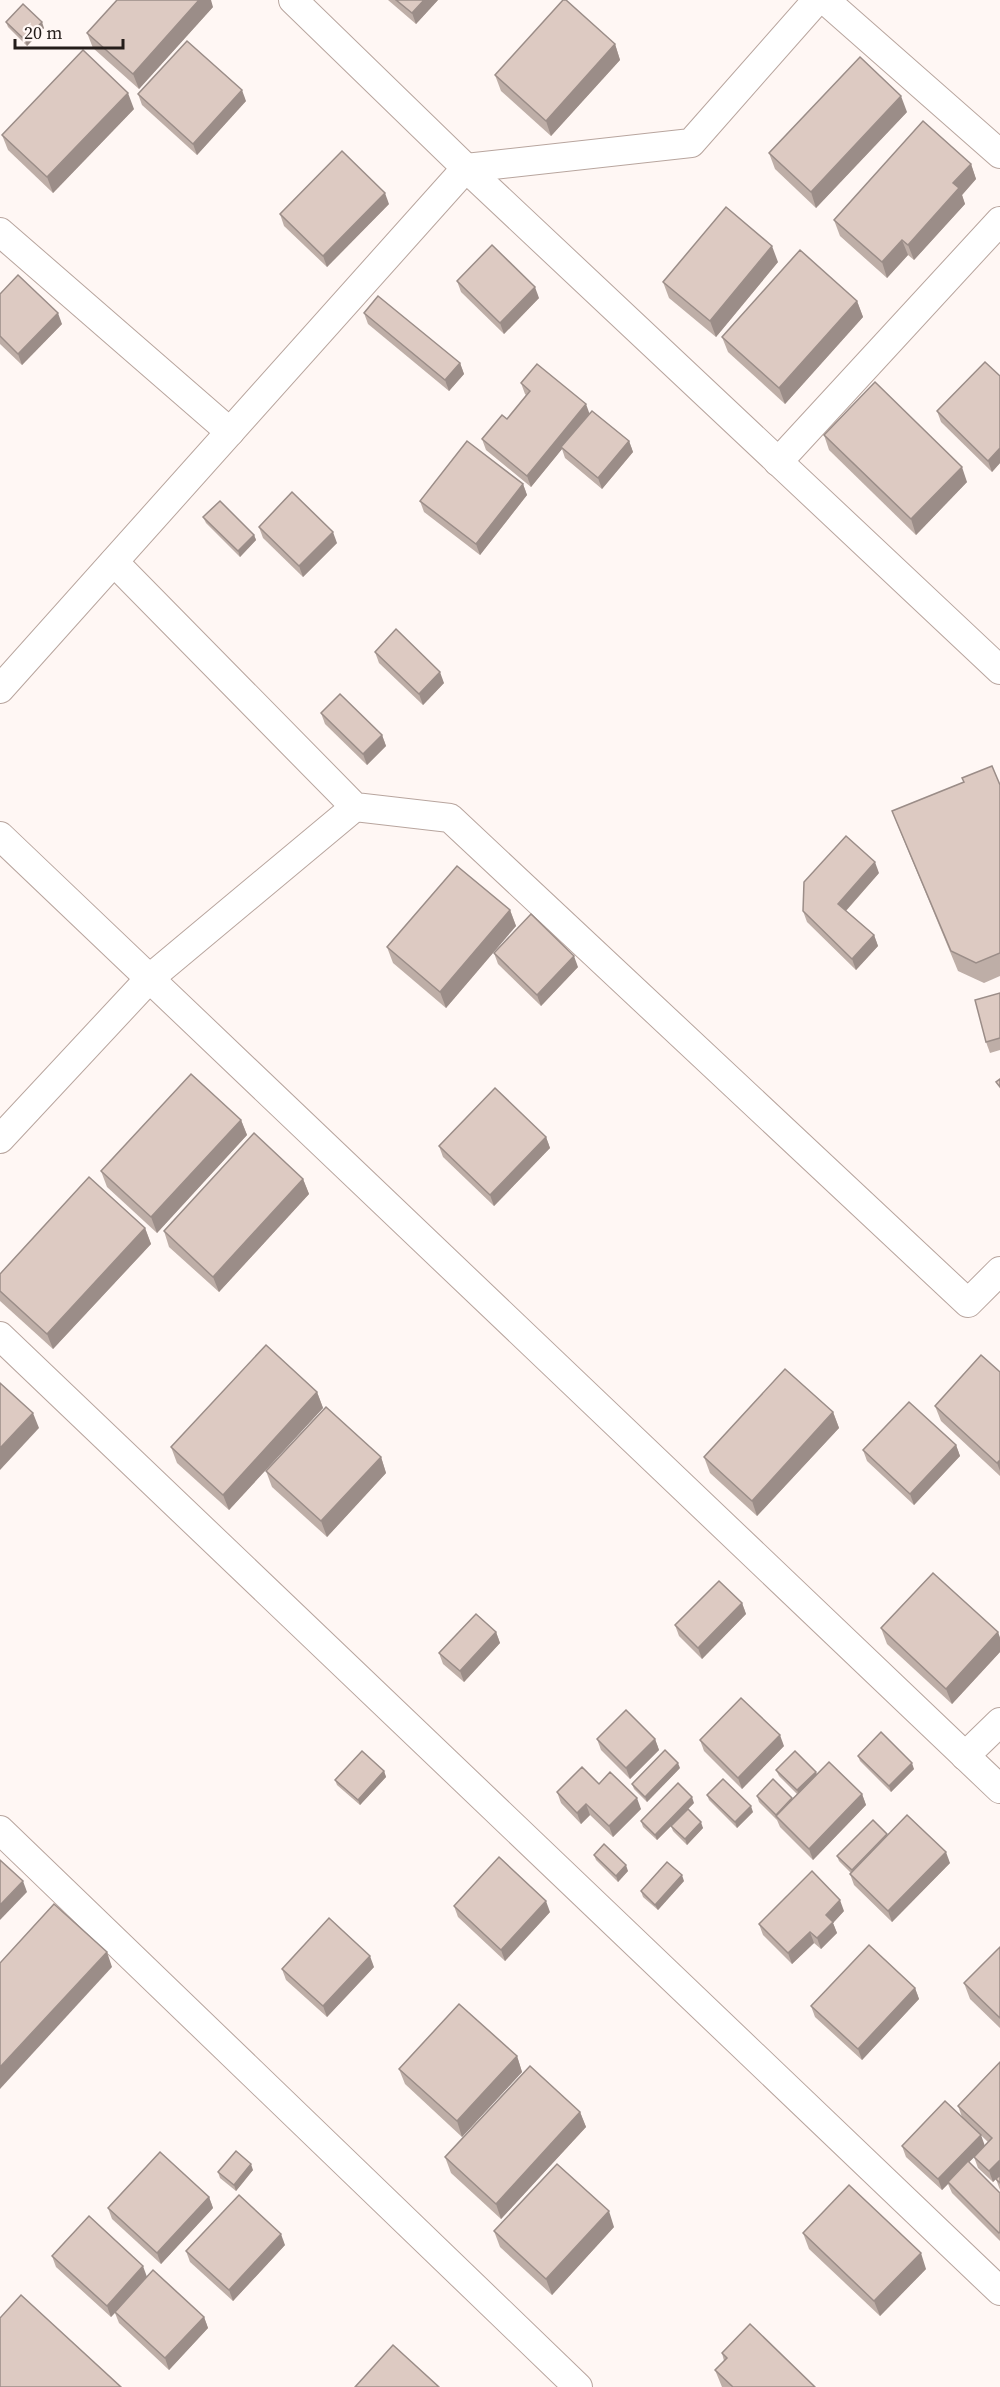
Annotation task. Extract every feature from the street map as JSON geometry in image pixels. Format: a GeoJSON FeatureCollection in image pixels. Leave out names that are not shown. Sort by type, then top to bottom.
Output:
{"type":"FeatureCollection","features":[{"type":"Feature","properties":{"kind":"street"},"geometry":{"type":"LineString","coordinates":[[293,0],[465,168],[1000,670]]}},
{"type":"Feature","properties":{"kind":"street"},"geometry":{"type":"LineString","coordinates":[[0,689],[465,168],[691,143],[817,0]]}},
{"type":"Feature","properties":{"kind":"street"},"geometry":{"type":"LineString","coordinates":[[825,0],[1000,154]]}},
{"type":"Feature","properties":{"kind":"street"},"geometry":{"type":"LineString","coordinates":[[778,462],[1000,221]]}},
{"type":"Feature","properties":{"kind":"street"},"geometry":{"type":"LineString","coordinates":[[0,232],[230,432]]}},
{"type":"Feature","properties":{"kind":"street"},"geometry":{"type":"LineString","coordinates":[[114,562],[355,807],[450,818],[968,1303],[1000,1270]]}},
{"type":"Feature","properties":{"kind":"street"},"geometry":{"type":"LineString","coordinates":[[0,1139],[150,978],[355,807]]}},
{"type":"Feature","properties":{"kind":"street"},"geometry":{"type":"LineString","coordinates":[[0,836],[1000,1789]]}},
{"type":"Feature","properties":{"kind":"street"},"geometry":{"type":"LineString","coordinates":[[0,1336],[1000,2291]]}},
{"type":"Feature","properties":{"kind":"street"},"geometry":{"type":"LineString","coordinates":[[965,1756],[1000,1722]]}},
{"type":"Feature","properties":{"kind":"street"},"geometry":{"type":"LineString","coordinates":[[0,1830],[578,2387]]}},
{"type":"Feature","properties":{"kind":"building"},"geometry":{"type":"Polygon","coordinates":[[[117,0],[199,0],[133,74],[87,33],[117,0]]]}},
{"type":"Feature","properties":{"kind":"building"},"geometry":{"type":"Polygon","coordinates":[[[396,0],[424,0],[412,13],[396,0]]]}},
{"type":"Feature","properties":{"kind":"building"},"geometry":{"type":"Polygon","coordinates":[[[563,0],[566,0],[615,44],[546,121],[495,75],[563,0]]]}},
{"type":"Feature","properties":{"kind":"building"},"geometry":{"type":"Polygon","coordinates":[[[23,4],[42,22],[25,40],[6,22],[23,4]]]}},
{"type":"Feature","properties":{"kind":"building"},"geometry":{"type":"Polygon","coordinates":[[[187,41],[242,90],[193,144],[138,94],[187,41]]]}},
{"type":"Feature","properties":{"kind":"building"},"geometry":{"type":"Polygon","coordinates":[[[83,50],[128,93],[47,177],[2,135],[83,50]]]}},
{"type":"Feature","properties":{"kind":"building"},"geometry":{"type":"Polygon","coordinates":[[[860,57],[901,96],[811,192],[769,153],[860,57]]]}},
{"type":"Feature","properties":{"kind":"building"},"geometry":{"type":"Polygon","coordinates":[[[923,121],[971,164],[953,183],[959,188],[908,245],[902,240],[882,262],[834,220],[923,121]]]}},
{"type":"Feature","properties":{"kind":"building"},"geometry":{"type":"Polygon","coordinates":[[[342,151],[385,193],[323,256],[280,214],[342,151]]]}},
{"type":"Feature","properties":{"kind":"building"},"geometry":{"type":"Polygon","coordinates":[[[726,207],[772,246],[710,321],[663,282],[726,207]]]}},
{"type":"Feature","properties":{"kind":"building"},"geometry":{"type":"Polygon","coordinates":[[[492,245],[535,287],[500,323],[457,281],[492,245]]]}},
{"type":"Feature","properties":{"kind":"building"},"geometry":{"type":"Polygon","coordinates":[[[800,250],[857,301],[779,388],[722,337],[800,250]]]}},
{"type":"Feature","properties":{"kind":"building"},"geometry":{"type":"Polygon","coordinates":[[[18,275],[58,313],[18,354],[0,336],[0,294],[18,275]]]}},
{"type":"Feature","properties":{"kind":"building"},"geometry":{"type":"Polygon","coordinates":[[[378,296],[460,363],[445,380],[364,313],[378,296]]]}},
{"type":"Feature","properties":{"kind":"building"},"geometry":{"type":"Polygon","coordinates":[[[985,362],[1000,376],[1000,448],[988,461],[937,411],[985,362]]]}},
{"type":"Feature","properties":{"kind":"building"},"geometry":{"type":"Polygon","coordinates":[[[537,364],[586,404],[527,476],[482,439],[502,415],[507,419],[530,391],[521,383],[537,364]]]}},
{"type":"Feature","properties":{"kind":"building"},"geometry":{"type":"Polygon","coordinates":[[[875,382],[962,467],[911,519],[824,435],[875,382]]]}},
{"type":"Feature","properties":{"kind":"building"},"geometry":{"type":"Polygon","coordinates":[[[592,411],[629,441],[598,478],[561,447],[592,411]]]}},
{"type":"Feature","properties":{"kind":"building"},"geometry":{"type":"Polygon","coordinates":[[[467,441],[523,484],[476,544],[420,501],[467,441]]]}},
{"type":"Feature","properties":{"kind":"building"},"geometry":{"type":"Polygon","coordinates":[[[292,492],[333,532],[299,566],[259,527],[292,492]]]}},
{"type":"Feature","properties":{"kind":"building"},"geometry":{"type":"Polygon","coordinates":[[[220,501],[254,535],[238,551],[203,517],[220,501]]]}},
{"type":"Feature","properties":{"kind":"building"},"geometry":{"type":"Polygon","coordinates":[[[396,629],[440,672],[419,694],[375,652],[396,629]]]}},
{"type":"Feature","properties":{"kind":"building"},"geometry":{"type":"Polygon","coordinates":[[[340,694],[382,735],[363,754],[321,713],[340,694]]]}},
{"type":"Feature","properties":{"kind":"building"},"geometry":{"type":"Polygon","coordinates":[[[992,766],[1000,785],[1000,953],[976,963],[951,951],[892,811],[964,782],[962,778],[992,766]]]}},
{"type":"Feature","properties":{"kind":"building"},"geometry":{"type":"Polygon","coordinates":[[[846,836],[875,862],[838,904],[874,935],[852,959],[803,911],[804,882],[846,836]]]}},
{"type":"Feature","properties":{"kind":"building"},"geometry":{"type":"Polygon","coordinates":[[[457,866],[510,910],[440,992],[387,947],[457,866]]]}},
{"type":"Feature","properties":{"kind":"building"},"geometry":{"type":"Polygon","coordinates":[[[531,914],[574,956],[537,995],[494,953],[531,914]]]}},
{"type":"Feature","properties":{"kind":"building"},"geometry":{"type":"Polygon","coordinates":[[[1000,993],[1000,1038],[986,1042],[975,1000],[1000,993]]]}},
{"type":"Feature","properties":{"kind":"building"},"geometry":{"type":"Polygon","coordinates":[[[191,1074],[241,1120],[151,1217],[101,1171],[191,1074]]]}},
{"type":"Feature","properties":{"kind":"building"},"geometry":{"type":"Polygon","coordinates":[[[495,1088],[546,1137],[490,1195],[439,1146],[495,1088]]]}},
{"type":"Feature","properties":{"kind":"building"},"geometry":{"type":"Polygon","coordinates":[[[254,1133],[303,1179],[213,1277],[164,1231],[254,1133]]]}},
{"type":"Feature","properties":{"kind":"building"},"geometry":{"type":"Polygon","coordinates":[[[89,1177],[145,1228],[47,1334],[0,1291],[0,1274],[89,1177]]]}},
{"type":"Feature","properties":{"kind":"building"},"geometry":{"type":"Polygon","coordinates":[[[266,1345],[317,1392],[223,1495],[171,1447],[266,1345]]]}},
{"type":"Feature","properties":{"kind":"building"},"geometry":{"type":"Polygon","coordinates":[[[981,1355],[1000,1372],[1000,1460],[997,1463],[935,1406],[981,1355]]]}},
{"type":"Feature","properties":{"kind":"building"},"geometry":{"type":"Polygon","coordinates":[[[785,1369],[833,1412],[752,1501],[704,1457],[785,1369]]]}},
{"type":"Feature","properties":{"kind":"building"},"geometry":{"type":"Polygon","coordinates":[[[0,1383],[33,1413],[0,1448],[0,1383]]]}},
{"type":"Feature","properties":{"kind":"building"},"geometry":{"type":"Polygon","coordinates":[[[909,1402],[956,1445],[910,1494],[863,1450],[909,1402]]]}},
{"type":"Feature","properties":{"kind":"building"},"geometry":{"type":"Polygon","coordinates":[[[326,1407],[381,1457],[321,1521],[266,1471],[326,1407]]]}},
{"type":"Feature","properties":{"kind":"building"},"geometry":{"type":"Polygon","coordinates":[[[933,1573],[998,1632],[946,1689],[881,1628],[933,1573]]]}},
{"type":"Feature","properties":{"kind":"building"},"geometry":{"type":"Polygon","coordinates":[[[719,1581],[742,1603],[698,1648],[675,1625],[719,1581]]]}},
{"type":"Feature","properties":{"kind":"building"},"geometry":{"type":"Polygon","coordinates":[[[476,1614],[496,1632],[460,1671],[439,1653],[476,1614]]]}},
{"type":"Feature","properties":{"kind":"building"},"geometry":{"type":"Polygon","coordinates":[[[741,1698],[780,1735],[738,1778],[700,1740],[741,1698]]]}},
{"type":"Feature","properties":{"kind":"building"},"geometry":{"type":"Polygon","coordinates":[[[626,1710],[655,1739],[626,1768],[597,1739],[626,1710]]]}},
{"type":"Feature","properties":{"kind":"building"},"geometry":{"type":"Polygon","coordinates":[[[881,1732],[912,1763],[889,1786],[858,1756],[881,1732]]]}},
{"type":"Feature","properties":{"kind":"building"},"geometry":{"type":"Polygon","coordinates":[[[665,1750],[678,1763],[645,1797],[632,1784],[665,1750]]]}},
{"type":"Feature","properties":{"kind":"building"},"geometry":{"type":"Polygon","coordinates":[[[362,1751],[384,1771],[358,1800],[335,1780],[362,1751]]]}},
{"type":"Feature","properties":{"kind":"building"},"geometry":{"type":"Polygon","coordinates":[[[795,1751],[816,1772],[797,1790],[776,1770],[795,1751]]]}},
{"type":"Feature","properties":{"kind":"building"},"geometry":{"type":"Polygon","coordinates":[[[829,1762],[862,1794],[809,1849],[776,1816],[829,1762]]]}},
{"type":"Feature","properties":{"kind":"building"},"geometry":{"type":"Polygon","coordinates":[[[582,1767],[599,1784],[610,1772],[637,1798],[609,1826],[586,1804],[577,1813],[557,1792],[582,1767]]]}},
{"type":"Feature","properties":{"kind":"building"},"geometry":{"type":"Polygon","coordinates":[[[723,1779],[751,1806],[735,1822],[707,1795],[723,1779]]]}},
{"type":"Feature","properties":{"kind":"building"},"geometry":{"type":"Polygon","coordinates":[[[773,1779],[792,1798],[776,1815],[757,1796],[773,1779]]]}},
{"type":"Feature","properties":{"kind":"building"},"geometry":{"type":"Polygon","coordinates":[[[678,1783],[692,1797],[655,1835],[641,1821],[678,1783]]]}},
{"type":"Feature","properties":{"kind":"building"},"geometry":{"type":"Polygon","coordinates":[[[688,1809],[701,1822],[685,1839],[671,1826],[688,1809]]]}},
{"type":"Feature","properties":{"kind":"building"},"geometry":{"type":"Polygon","coordinates":[[[907,1815],[946,1852],[888,1911],[850,1874],[907,1815]]]}},
{"type":"Feature","properties":{"kind":"building"},"geometry":{"type":"Polygon","coordinates":[[[873,1820],[887,1834],[852,1870],[837,1856],[873,1820]]]}},
{"type":"Feature","properties":{"kind":"building"},"geometry":{"type":"Polygon","coordinates":[[[604,1844],[626,1865],[616,1876],[594,1855],[604,1844]]]}},
{"type":"Feature","properties":{"kind":"building"},"geometry":{"type":"Polygon","coordinates":[[[499,1857],[546,1901],[501,1950],[454,1906],[499,1857]]]}},
{"type":"Feature","properties":{"kind":"building"},"geometry":{"type":"Polygon","coordinates":[[[0,1860],[23,1881],[0,1905],[0,1860]]]}},
{"type":"Feature","properties":{"kind":"building"},"geometry":{"type":"Polygon","coordinates":[[[667,1862],[682,1875],[655,1905],[641,1891],[667,1862]]]}},
{"type":"Feature","properties":{"kind":"building"},"geometry":{"type":"Polygon","coordinates":[[[812,1871],[840,1900],[826,1915],[833,1922],[817,1938],[810,1932],[788,1953],[759,1924],[812,1871]]]}},
{"type":"Feature","properties":{"kind":"building"},"geometry":{"type":"Polygon","coordinates":[[[54,1904],[107,1952],[0,2067],[0,1963],[54,1904]]]}},
{"type":"Feature","properties":{"kind":"building"},"geometry":{"type":"Polygon","coordinates":[[[329,1918],[370,1956],[323,2006],[282,1969],[329,1918]]]}},
{"type":"Feature","properties":{"kind":"building"},"geometry":{"type":"Polygon","coordinates":[[[869,1945],[915,1988],[858,2049],[811,2006],[869,1945]]]}},
{"type":"Feature","properties":{"kind":"building"},"geometry":{"type":"Polygon","coordinates":[[[1000,1947],[1000,2018],[964,1983],[1000,1947]]]}},
{"type":"Feature","properties":{"kind":"building"},"geometry":{"type":"Polygon","coordinates":[[[459,2004],[517,2056],[457,2121],[399,2069],[459,2004]]]}},
{"type":"Feature","properties":{"kind":"building"},"geometry":{"type":"Polygon","coordinates":[[[1000,2062],[1000,2160],[989,2171],[974,2157],[992,2138],[958,2106],[1000,2062]]]}},
{"type":"Feature","properties":{"kind":"building"},"geometry":{"type":"Polygon","coordinates":[[[530,2066],[580,2112],[496,2204],[445,2157],[530,2066]]]}},
{"type":"Feature","properties":{"kind":"building"},"geometry":{"type":"Polygon","coordinates":[[[945,2101],[981,2135],[938,2179],[902,2146],[945,2101]]]}},
{"type":"Feature","properties":{"kind":"building"},"geometry":{"type":"Polygon","coordinates":[[[236,2151],[251,2164],[234,2185],[218,2172],[236,2151]]]}},
{"type":"Feature","properties":{"kind":"building"},"geometry":{"type":"Polygon","coordinates":[[[160,2152],[209,2197],[157,2253],[108,2208],[160,2152]]]}},
{"type":"Feature","properties":{"kind":"building"},"geometry":{"type":"Polygon","coordinates":[[[968,2161],[1000,2193],[999,2233],[948,2182],[968,2161]]]}},
{"type":"Feature","properties":{"kind":"building"},"geometry":{"type":"Polygon","coordinates":[[[557,2164],[609,2211],[546,2279],[494,2231],[557,2164]]]}},
{"type":"Feature","properties":{"kind":"building"},"geometry":{"type":"Polygon","coordinates":[[[849,2185],[921,2253],[874,2301],[803,2233],[849,2185]]]}},
{"type":"Feature","properties":{"kind":"building"},"geometry":{"type":"Polygon","coordinates":[[[239,2195],[281,2234],[229,2290],[186,2251],[239,2195]]]}},
{"type":"Feature","properties":{"kind":"building"},"geometry":{"type":"Polygon","coordinates":[[[89,2216],[143,2266],[107,2306],[52,2256],[89,2216]]]}},
{"type":"Feature","properties":{"kind":"building"},"geometry":{"type":"Polygon","coordinates":[[[153,2270],[204,2317],[165,2358],[115,2312],[153,2270]]]}},
{"type":"Feature","properties":{"kind":"building"},"geometry":{"type":"Polygon","coordinates":[[[21,2295],[121,2387],[0,2387],[0,2318],[21,2295]]]}},
{"type":"Feature","properties":{"kind":"building"},"geometry":{"type":"Polygon","coordinates":[[[750,2324],[815,2387],[733,2387],[715,2370],[727,2358],[722,2353],[750,2324]]]}},
{"type":"Feature","properties":{"kind":"building"},"geometry":{"type":"Polygon","coordinates":[[[393,2345],[439,2387],[355,2387],[393,2345]]]}}]}
